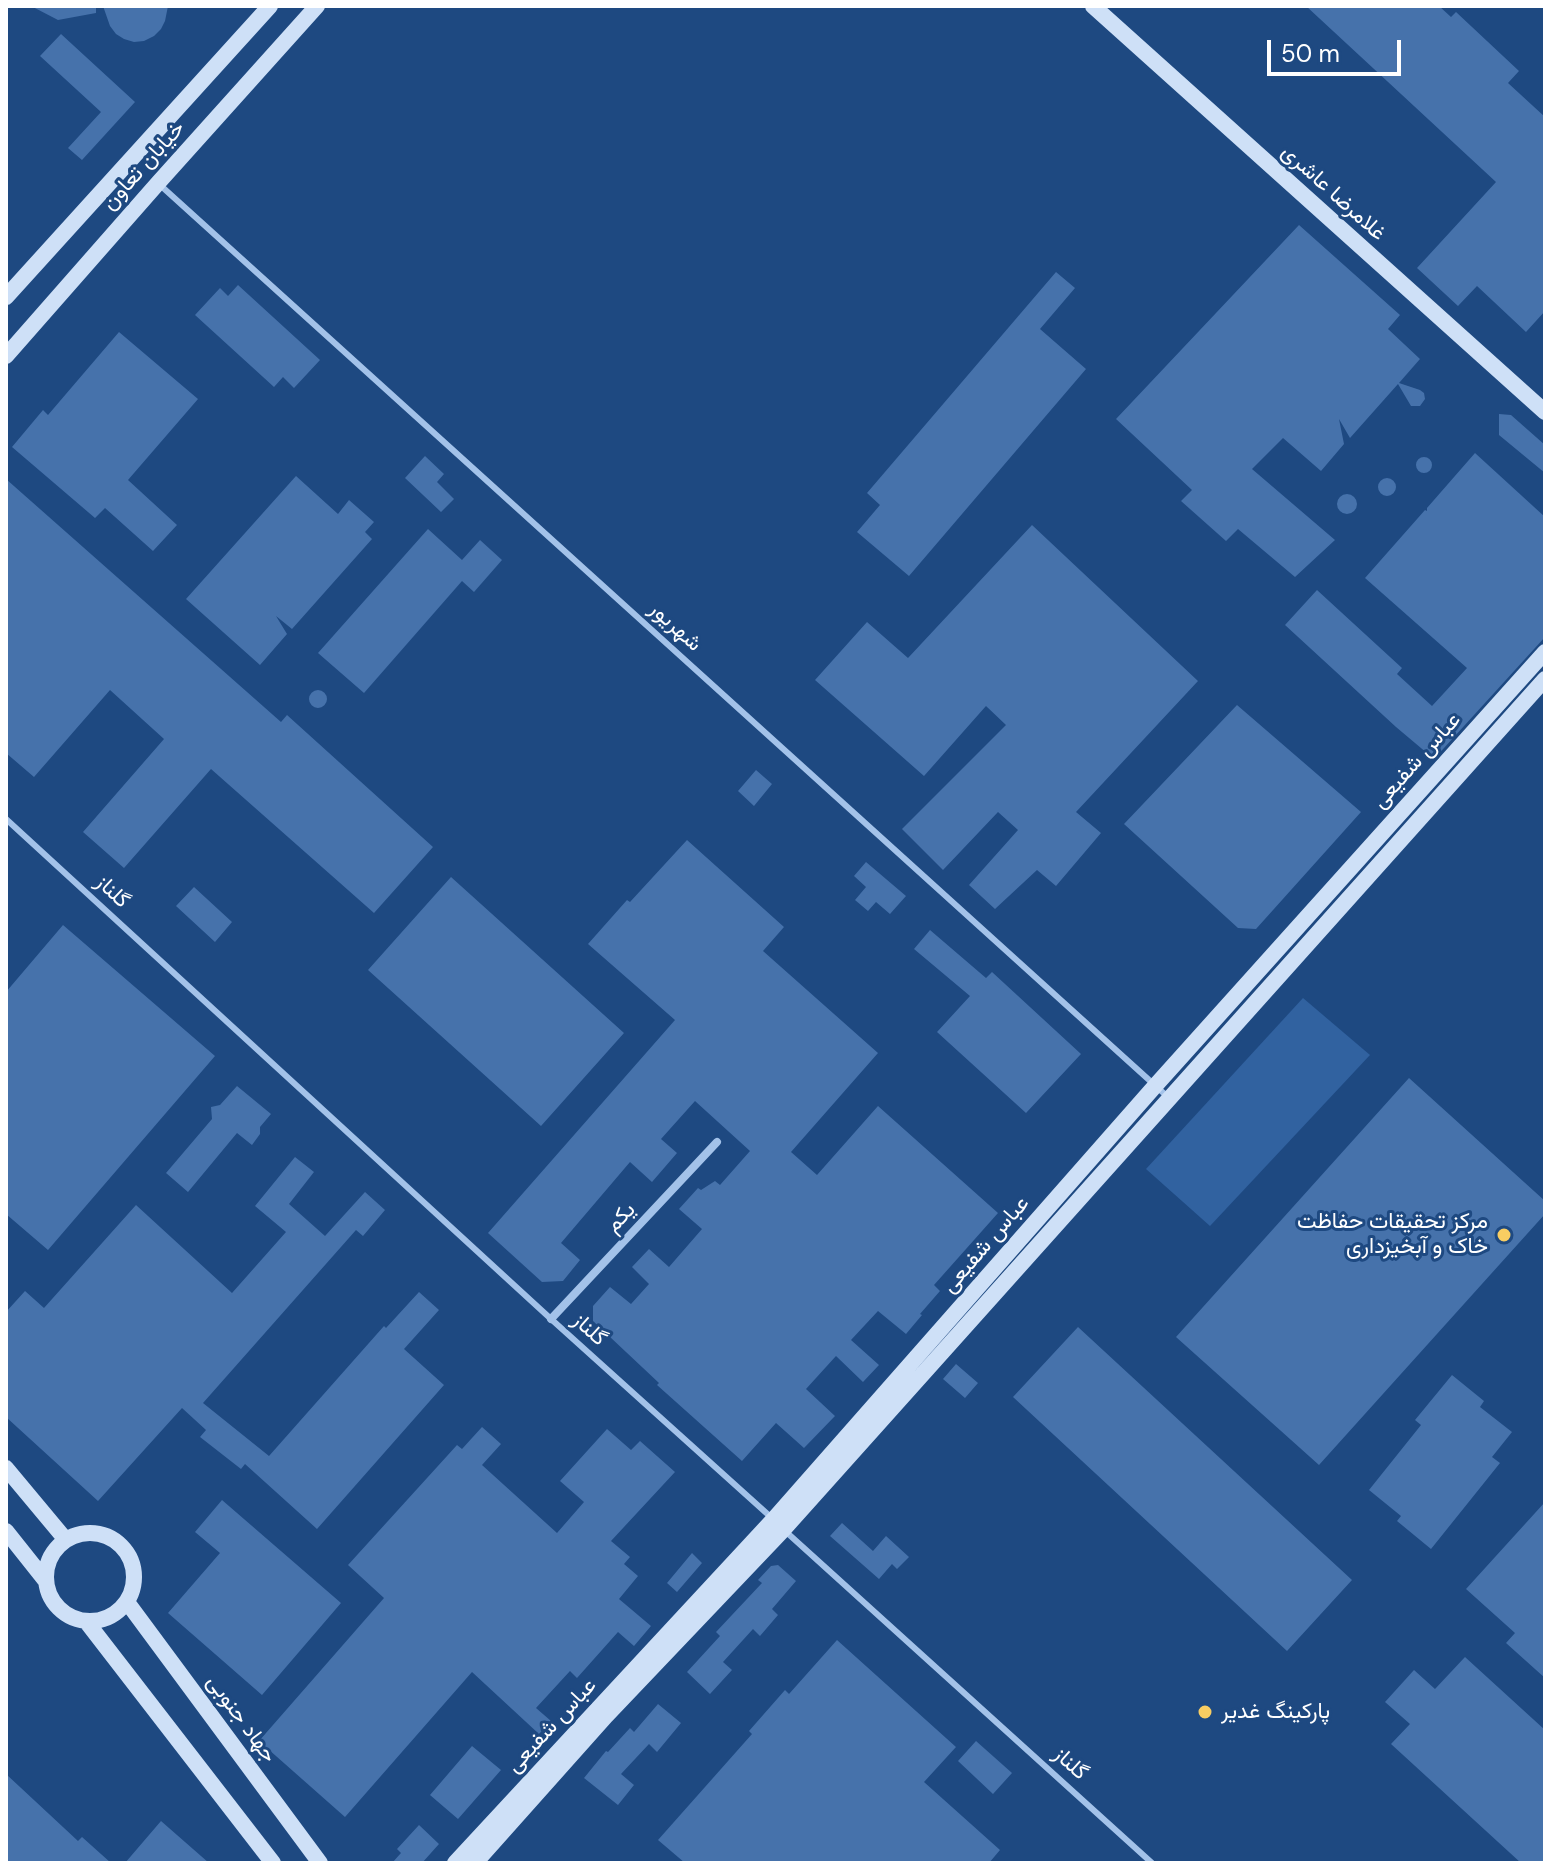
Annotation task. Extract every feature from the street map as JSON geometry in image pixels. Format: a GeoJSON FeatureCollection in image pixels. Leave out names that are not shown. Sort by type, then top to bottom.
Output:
{"type":"FeatureCollection","features":[{"type":"Feature","properties":{"kind":"main road","name":"خیابان تعاون"},"geometry":{"type":"LineString","coordinates":[[6,297],[270,6]]}},
{"type":"Feature","properties":{"kind":"main road","name":"خیابان تعاون"},"geometry":{"type":"LineString","coordinates":[[6,356],[317,6]]}},
{"type":"Feature","properties":{"kind":"main road","name":"غلامرضا عاشری"},"geometry":{"type":"LineString","coordinates":[[1093,6],[1545,412]]}},
{"type":"Feature","properties":{"kind":"main road","name":"عباس شفیعی"},"geometry":{"type":"LineString","coordinates":[[455,1863],[778,1524],[1155,1086],[1545,652]]}},
{"type":"Feature","properties":{"kind":"main road","name":"عباس شفیعی"},"geometry":{"type":"LineString","coordinates":[[475,1863],[778,1524],[1169,1098],[1545,679]]}},
{"type":"Feature","properties":{"kind":"main road"},"geometry":{"type":"LineString","coordinates":[[6,1468],[66,1540]]}},
{"type":"Feature","properties":{"kind":"main road"},"geometry":{"type":"LineString","coordinates":[[6,1531],[45,1580],[51,1600],[63,1613],[79,1621],[98,1622],[115,1615],[133,1590],[133,1566],[121,1545],[100,1534],[88,1533],[76,1535],[56,1548],[47,1564],[45,1580]]}},
{"type":"Feature","properties":{"kind":"main road","name":"جهاد جنوبی"},"geometry":{"type":"LineString","coordinates":[[127,1602],[320,1863]]}},
{"type":"Feature","properties":{"kind":"main road"},"geometry":{"type":"LineString","coordinates":[[86,1621],[273,1863]]}},
{"type":"Feature","properties":{"kind":"street","name":"یکم"},"geometry":{"type":"LineString","coordinates":[[551,1319],[717,1142]]}},
{"type":"Feature","properties":{"kind":"lane","name":"شهریور"},"geometry":{"type":"LineString","coordinates":[[158,183],[1169,1098]]}},
{"type":"Feature","properties":{"kind":"lane","name":"گلناز"},"geometry":{"type":"LineString","coordinates":[[6,819],[551,1319],[1152,1863]]}},
{"type":"Feature","properties":{"kind":"shaded area"},"geometry":{"type":"Polygon","coordinates":[[[1303,998],[1370,1055],[1210,1226],[1146,1169],[1303,998]]]}},
{"type":"Feature","properties":{"kind":"building"},"geometry":{"type":"Polygon","coordinates":[[[31,6],[96,6],[96,13],[58,20],[31,6]]]}},
{"type":"Feature","properties":{"kind":"building"},"geometry":{"type":"Polygon","coordinates":[[[103,6],[168,6],[161,29],[144,41],[134,42],[116,34],[103,6]]]}},
{"type":"Feature","properties":{"kind":"building"},"geometry":{"type":"Polygon","coordinates":[[[1306,6],[1439,6],[1451,17],[1456,12],[1519,71],[1508,83],[1545,117],[1545,311],[1526,332],[1477,286],[1458,306],[1417,268],[1496,182],[1306,6]]]}},
{"type":"Feature","properties":{"kind":"building"},"geometry":{"type":"Polygon","coordinates":[[[61,34],[135,102],[82,160],[68,148],[101,112],[40,56],[61,34]]]}},
{"type":"Feature","properties":{"kind":"building"},"geometry":{"type":"Polygon","coordinates":[[[1299,225],[1400,315],[1388,329],[1420,359],[1399,383],[1420,390],[1425,399],[1420,406],[1411,406],[1398,384],[1350,438],[1339,419],[1344,444],[1321,471],[1283,438],[1252,469],[1335,540],[1295,577],[1238,529],[1226,541],[1181,501],[1192,490],[1116,419],[1299,225]]]}},
{"type":"Feature","properties":{"kind":"building"},"geometry":{"type":"Polygon","coordinates":[[[1056,272],[1075,288],[1040,329],[1086,369],[909,576],[857,532],[880,505],[867,493],[1056,272]]]}},
{"type":"Feature","properties":{"kind":"building"},"geometry":{"type":"Polygon","coordinates":[[[238,285],[320,360],[294,388],[283,377],[274,387],[195,315],[220,288],[228,296],[238,285]]]}},
{"type":"Feature","properties":{"kind":"building"},"geometry":{"type":"Polygon","coordinates":[[[119,332],[198,399],[128,480],[177,525],[153,551],[105,508],[95,518],[12,447],[43,410],[48,415],[119,332]]]}},
{"type":"Feature","properties":{"kind":"building"},"geometry":{"type":"Polygon","coordinates":[[[1499,414],[1511,415],[1545,445],[1545,473],[1499,435],[1499,414]]]}},
{"type":"Feature","properties":{"kind":"building"},"geometry":{"type":"Polygon","coordinates":[[[1475,453],[1545,517],[1545,637],[1434,759],[1285,625],[1317,590],[1402,668],[1397,674],[1432,706],[1467,668],[1365,578],[1475,453]]]}},
{"type":"Feature","properties":{"kind":"building"},"geometry":{"type":"Polygon","coordinates":[[[425,456],[444,474],[437,482],[454,499],[441,512],[405,478],[425,456]]]}},
{"type":"Feature","properties":{"kind":"building"},"geometry":{"type":"Polygon","coordinates":[[[1421,457],[1427,457],[1432,465],[1430,471],[1421,473],[1416,468],[1416,462],[1421,457]]]}},
{"type":"Feature","properties":{"kind":"building"},"geometry":{"type":"Polygon","coordinates":[[[296,476],[338,514],[349,500],[374,522],[365,532],[372,539],[292,629],[276,616],[287,634],[260,665],[186,599],[296,476]]]}},
{"type":"Feature","properties":{"kind":"building"},"geometry":{"type":"Polygon","coordinates":[[[1387,478],[1396,487],[1387,496],[1378,487],[1387,478]]]}},
{"type":"Feature","properties":{"kind":"building"},"geometry":{"type":"Polygon","coordinates":[[[6,479],[281,722],[287,715],[433,847],[374,913],[211,769],[124,868],[83,832],[164,739],[110,690],[34,777],[6,753],[6,479]]]}},
{"type":"Feature","properties":{"kind":"building"},"geometry":{"type":"Polygon","coordinates":[[[1347,494],[1354,497],[1357,504],[1354,511],[1347,514],[1340,511],[1337,504],[1340,497],[1347,494]]]}},
{"type":"Feature","properties":{"kind":"building"},"geometry":{"type":"Polygon","coordinates":[[[1032,525],[1198,681],[1076,812],[1101,833],[1056,886],[1037,870],[995,909],[969,885],[1018,830],[998,812],[943,870],[902,829],[1006,725],[986,706],[924,776],[815,680],[867,622],[908,658],[1032,525]]]}},
{"type":"Feature","properties":{"kind":"building"},"geometry":{"type":"Polygon","coordinates":[[[428,529],[462,560],[480,540],[502,560],[474,592],[462,581],[364,693],[318,653],[428,529]]]}},
{"type":"Feature","properties":{"kind":"building"},"geometry":{"type":"Polygon","coordinates":[[[318,690],[327,699],[318,708],[309,699],[318,690]]]}},
{"type":"Feature","properties":{"kind":"building"},"geometry":{"type":"Polygon","coordinates":[[[1237,705],[1361,812],[1256,929],[1238,928],[1124,824],[1237,705]]]}},
{"type":"Feature","properties":{"kind":"building"},"geometry":{"type":"Polygon","coordinates":[[[756,770],[772,784],[754,806],[738,791],[756,770]]]}},
{"type":"Feature","properties":{"kind":"building"},"geometry":{"type":"Polygon","coordinates":[[[687,840],[784,927],[763,951],[878,1053],[791,1152],[817,1175],[878,1106],[998,1213],[934,1285],[940,1291],[906,1334],[878,1311],[851,1340],[879,1365],[863,1382],[836,1356],[806,1389],[835,1416],[804,1448],[776,1423],[742,1461],[657,1385],[659,1383],[593,1321],[593,1306],[610,1287],[631,1304],[649,1284],[632,1267],[649,1249],[669,1267],[702,1229],[679,1209],[698,1188],[701,1190],[715,1181],[720,1185],[750,1151],[695,1101],[661,1139],[677,1153],[652,1182],[630,1162],[561,1243],[580,1260],[563,1281],[542,1282],[488,1233],[675,1020],[588,944],[687,840]]]}},
{"type":"Feature","properties":{"kind":"building"},"geometry":{"type":"Polygon","coordinates":[[[866,862],[906,896],[890,914],[876,902],[868,911],[855,900],[866,887],[854,876],[866,862]]]}},
{"type":"Feature","properties":{"kind":"building"},"geometry":{"type":"Polygon","coordinates":[[[451,877],[624,1033],[541,1126],[368,970],[451,877]]]}},
{"type":"Feature","properties":{"kind":"building"},"geometry":{"type":"Polygon","coordinates":[[[194,887],[232,922],[215,942],[176,906],[194,887]]]}},
{"type":"Feature","properties":{"kind":"building"},"geometry":{"type":"Polygon","coordinates":[[[63,925],[215,1056],[48,1250],[6,1214],[6,992],[63,925]]]}},
{"type":"Feature","properties":{"kind":"building"},"geometry":{"type":"Polygon","coordinates":[[[930,930],[986,978],[992,972],[1081,1054],[1026,1113],[937,1032],[970,996],[914,949],[930,930]]]}},
{"type":"Feature","properties":{"kind":"building"},"geometry":{"type":"Polygon","coordinates":[[[1409,1078],[1545,1201],[1545,1214],[1319,1465],[1176,1337],[1409,1078]]]}},
{"type":"Feature","properties":{"kind":"building"},"geometry":{"type":"Polygon","coordinates":[[[237,1086],[271,1114],[260,1127],[260,1134],[252,1145],[237,1133],[188,1192],[166,1173],[212,1119],[211,1107],[220,1105],[237,1086]]]}},
{"type":"Feature","properties":{"kind":"building"},"geometry":{"type":"Polygon","coordinates":[[[295,1157],[314,1172],[289,1204],[325,1236],[365,1192],[385,1210],[363,1236],[356,1230],[203,1403],[269,1456],[384,1326],[386,1328],[419,1292],[439,1310],[404,1349],[444,1385],[317,1529],[245,1464],[241,1469],[200,1437],[206,1430],[182,1408],[98,1501],[6,1417],[6,1312],[25,1291],[44,1308],[136,1205],[232,1293],[286,1232],[255,1206],[295,1157]]]}},
{"type":"Feature","properties":{"kind":"building"},"geometry":{"type":"Polygon","coordinates":[[[1078,1327],[1352,1580],[1287,1651],[1013,1397],[1078,1327]]]}},
{"type":"Feature","properties":{"kind":"building"},"geometry":{"type":"Polygon","coordinates":[[[956,1364],[978,1383],[965,1398],[943,1379],[956,1364]]]}},
{"type":"Feature","properties":{"kind":"building"},"geometry":{"type":"Polygon","coordinates":[[[1452,1375],[1484,1401],[1480,1407],[1512,1432],[1492,1457],[1500,1463],[1431,1549],[1397,1521],[1401,1516],[1369,1490],[1421,1425],[1415,1420],[1452,1375]]]}},
{"type":"Feature","properties":{"kind":"building"},"geometry":{"type":"Polygon","coordinates":[[[482,1427],[501,1444],[482,1465],[557,1533],[584,1502],[560,1481],[607,1429],[631,1450],[640,1441],[675,1472],[611,1541],[630,1557],[624,1564],[638,1576],[619,1599],[651,1626],[634,1646],[618,1632],[577,1678],[570,1671],[536,1708],[551,1721],[539,1734],[472,1672],[345,1817],[259,1741],[384,1598],[348,1565],[457,1445],[462,1449],[482,1427]]]}},
{"type":"Feature","properties":{"kind":"building"},"geometry":{"type":"Polygon","coordinates":[[[222,1500],[341,1603],[262,1695],[168,1613],[220,1553],[195,1532],[222,1500]]]}},
{"type":"Feature","properties":{"kind":"building"},"geometry":{"type":"Polygon","coordinates":[[[1545,1502],[1545,1678],[1506,1643],[1515,1633],[1466,1589],[1545,1502]]]}},
{"type":"Feature","properties":{"kind":"building"},"geometry":{"type":"Polygon","coordinates":[[[842,1523],[873,1551],[886,1536],[909,1557],[897,1569],[892,1564],[879,1579],[830,1536],[842,1523]]]}},
{"type":"Feature","properties":{"kind":"building"},"geometry":{"type":"Polygon","coordinates":[[[692,1553],[702,1563],[677,1592],[667,1583],[692,1553]]]}},
{"type":"Feature","properties":{"kind":"building"},"geometry":{"type":"Polygon","coordinates":[[[778,1565],[796,1581],[772,1609],[778,1615],[760,1636],[753,1629],[723,1662],[732,1670],[710,1694],[687,1672],[720,1636],[716,1632],[762,1583],[758,1580],[771,1566],[778,1565]]]}},
{"type":"Feature","properties":{"kind":"building"},"geometry":{"type":"Polygon","coordinates":[[[837,1640],[956,1747],[924,1782],[1000,1850],[989,1863],[685,1863],[658,1840],[752,1734],[749,1731],[785,1690],[789,1694],[837,1640]]]}},
{"type":"Feature","properties":{"kind":"building"},"geometry":{"type":"Polygon","coordinates":[[[1465,1657],[1545,1730],[1545,1863],[1521,1863],[1391,1744],[1410,1724],[1385,1702],[1414,1670],[1435,1689],[1465,1657]]]}},
{"type":"Feature","properties":{"kind":"building"},"geometry":{"type":"Polygon","coordinates":[[[658,1704],[681,1723],[657,1752],[649,1744],[621,1774],[634,1785],[618,1805],[584,1778],[606,1751],[630,1728],[634,1732],[658,1704]]]}},
{"type":"Feature","properties":{"kind":"building"},"geometry":{"type":"Polygon","coordinates":[[[976,1741],[1012,1773],[993,1794],[958,1761],[976,1741]]]}},
{"type":"Feature","properties":{"kind":"building"},"geometry":{"type":"Polygon","coordinates":[[[472,1746],[501,1770],[458,1819],[430,1795],[472,1746]]]}},
{"type":"Feature","properties":{"kind":"building"},"geometry":{"type":"Polygon","coordinates":[[[6,1774],[78,1841],[82,1837],[111,1863],[6,1863],[6,1774]]]}},
{"type":"Feature","properties":{"kind":"building"},"geometry":{"type":"Polygon","coordinates":[[[161,1821],[209,1863],[125,1863],[161,1821]]]}},
{"type":"Feature","properties":{"kind":"building"},"geometry":{"type":"Polygon","coordinates":[[[419,1825],[439,1844],[422,1863],[392,1863],[401,1853],[397,1849],[419,1825]]]}},
{"type":"Feature","properties":{"kind":"place","name":"مرکز تحقیقات حفاظت خاک و آبخیزداری"},"geometry":{"type":"Point","coordinates":[1504,1235]}},
{"type":"Feature","properties":{"kind":"place","name":"پارکینگ غدیر"},"geometry":{"type":"Point","coordinates":[1205,1712]}}]}
